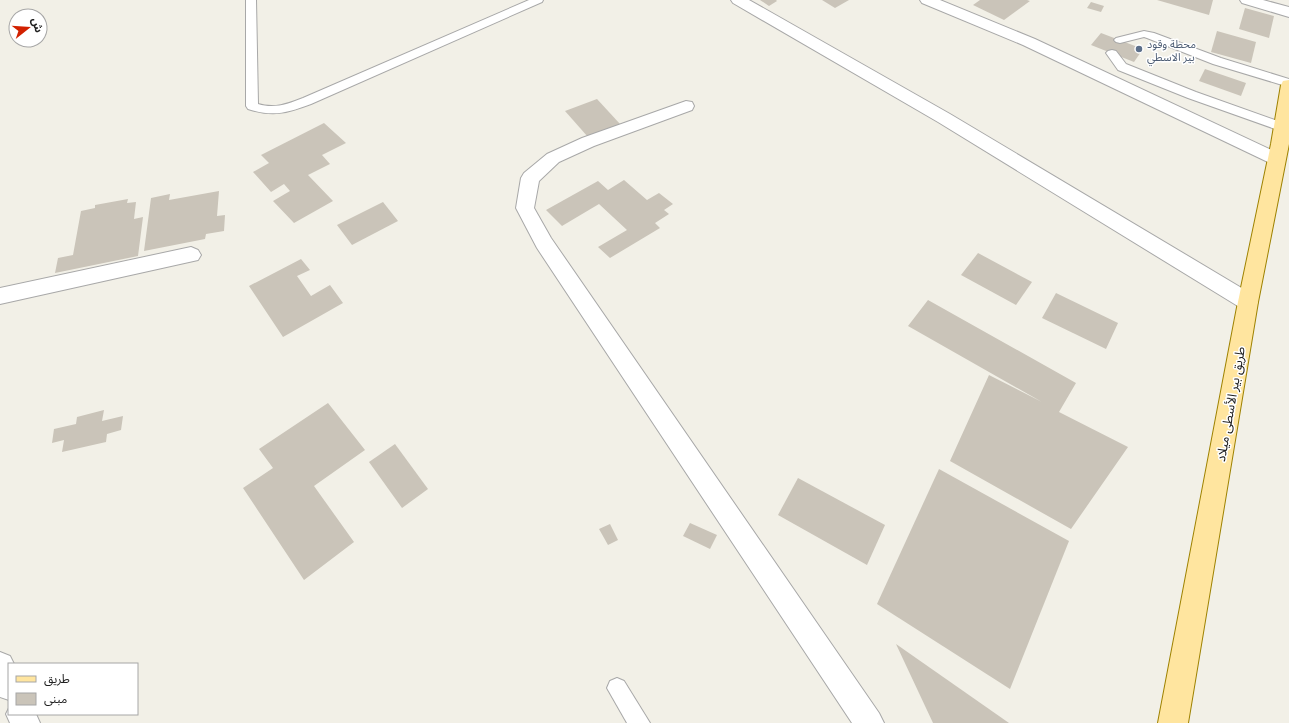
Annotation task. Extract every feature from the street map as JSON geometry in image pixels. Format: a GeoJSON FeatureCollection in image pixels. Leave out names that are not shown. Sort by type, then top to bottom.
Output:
{"type":"FeatureCollection","features":[{"type":"Feature","properties":{"kind":"main road","name":"طريق بير الأسطى ميلاد"},"geometry":{"type":"LineString","coordinates":[[1173,723],[1248,302],[1282,144],[1289,84]]}},
{"type":"Feature","properties":{"kind":"street"},"geometry":{"type":"LineString","coordinates":[[738,0],[944,118],[1248,302]]}},
{"type":"Feature","properties":{"kind":"street"},"geometry":{"type":"LineString","coordinates":[[927,0],[1282,144]]}},
{"type":"Feature","properties":{"kind":"street"},"geometry":{"type":"LineString","coordinates":[[1247,0],[1289,12]]}},
{"type":"Feature","properties":{"kind":"street"},"geometry":{"type":"LineString","coordinates":[[686,106],[588,142],[552,158],[530,178],[525,208],[544,243],[870,723]]}},
{"type":"Feature","properties":{"kind":"street"},"geometry":{"type":"LineString","coordinates":[[0,296],[192,255]]}},
{"type":"Feature","properties":{"kind":"street"},"geometry":{"type":"LineString","coordinates":[[0,666],[8,684]]}},
{"type":"Feature","properties":{"kind":"lane"},"geometry":{"type":"LineString","coordinates":[[251,0],[252,106],[266,111],[285,109],[307,101],[538,0]]}},
{"type":"Feature","properties":{"kind":"lane"},"geometry":{"type":"LineString","coordinates":[[1120,40],[1137,35],[1150,34],[1217,61],[1289,84]]}},
{"type":"Feature","properties":{"kind":"lane"},"geometry":{"type":"LineString","coordinates":[[1112,53],[1122,67],[1192,95],[1282,144]]}},
{"type":"Feature","properties":{"kind":"lane"},"geometry":{"type":"LineString","coordinates":[[617,688],[639,723]]}},
{"type":"Feature","properties":{"kind":"building"},"geometry":{"type":"Polygon","coordinates":[[[760,0],[776,0],[777,1],[769,6],[760,0]]]}},
{"type":"Feature","properties":{"kind":"building"},"geometry":{"type":"Polygon","coordinates":[[[822,0],[849,0],[835,8],[822,0]]]}},
{"type":"Feature","properties":{"kind":"building"},"geometry":{"type":"Polygon","coordinates":[[[980,0],[1030,1],[1004,20],[973,5],[980,0]]]}},
{"type":"Feature","properties":{"kind":"building"},"geometry":{"type":"Polygon","coordinates":[[[1157,0],[1213,0],[1209,15],[1157,0]]]}},
{"type":"Feature","properties":{"kind":"building"},"geometry":{"type":"Polygon","coordinates":[[[1091,2],[1104,6],[1101,12],[1087,8],[1091,2]]]}},
{"type":"Feature","properties":{"kind":"building"},"geometry":{"type":"Polygon","coordinates":[[[1245,8],[1274,16],[1269,38],[1239,29],[1245,8]]]}},
{"type":"Feature","properties":{"kind":"building"},"geometry":{"type":"Polygon","coordinates":[[[1217,31],[1256,42],[1251,63],[1211,52],[1217,31]]]}},
{"type":"Feature","properties":{"kind":"building"},"geometry":{"type":"Polygon","coordinates":[[[1101,33],[1143,49],[1134,62],[1091,45],[1101,33]]]}},
{"type":"Feature","properties":{"kind":"building"},"geometry":{"type":"Polygon","coordinates":[[[1205,69],[1246,83],[1241,96],[1199,81],[1205,69]]]}},
{"type":"Feature","properties":{"kind":"building"},"geometry":{"type":"Polygon","coordinates":[[[597,99],[620,124],[588,137],[565,111],[597,99]]]}},
{"type":"Feature","properties":{"kind":"building"},"geometry":{"type":"Polygon","coordinates":[[[324,123],[346,143],[322,155],[330,164],[308,175],[333,201],[294,223],[273,201],[290,191],[284,184],[271,192],[253,172],[269,163],[261,155],[324,123]]]}},
{"type":"Feature","properties":{"kind":"building"},"geometry":{"type":"Polygon","coordinates":[[[624,180],[647,200],[659,193],[673,204],[664,210],[669,214],[655,223],[660,228],[610,258],[598,247],[627,230],[599,204],[562,226],[546,210],[598,181],[608,190],[624,180]]]}},
{"type":"Feature","properties":{"kind":"building"},"geometry":{"type":"Polygon","coordinates":[[[219,191],[217,216],[225,215],[224,231],[206,234],[205,239],[144,251],[151,198],[170,194],[169,200],[219,191]]]}},
{"type":"Feature","properties":{"kind":"building"},"geometry":{"type":"Polygon","coordinates":[[[128,199],[127,203],[136,202],[134,219],[143,217],[138,256],[55,273],[58,258],[73,255],[81,211],[95,208],[95,205],[128,199]]]}},
{"type":"Feature","properties":{"kind":"building"},"geometry":{"type":"Polygon","coordinates":[[[383,202],[398,221],[352,245],[337,225],[383,202]]]}},
{"type":"Feature","properties":{"kind":"building"},"geometry":{"type":"Polygon","coordinates":[[[978,253],[1032,282],[1016,305],[961,275],[978,253]]]}},
{"type":"Feature","properties":{"kind":"building"},"geometry":{"type":"Polygon","coordinates":[[[301,259],[310,270],[297,276],[311,296],[330,285],[343,303],[283,337],[249,286],[301,259]]]}},
{"type":"Feature","properties":{"kind":"building"},"geometry":{"type":"Polygon","coordinates":[[[1056,293],[1118,323],[1106,349],[1042,318],[1056,293]]]}},
{"type":"Feature","properties":{"kind":"building"},"geometry":{"type":"Polygon","coordinates":[[[928,300],[1076,383],[1059,412],[1128,447],[1071,529],[950,461],[989,375],[1042,402],[908,326],[928,300]]]}},
{"type":"Feature","properties":{"kind":"building"},"geometry":{"type":"Polygon","coordinates":[[[328,403],[365,450],[314,486],[354,542],[304,580],[243,488],[273,468],[259,449],[328,403]]]}},
{"type":"Feature","properties":{"kind":"building"},"geometry":{"type":"Polygon","coordinates":[[[104,410],[102,421],[123,416],[121,430],[107,434],[106,442],[62,452],[64,440],[52,443],[54,429],[76,424],[77,417],[104,410]]]}},
{"type":"Feature","properties":{"kind":"building"},"geometry":{"type":"Polygon","coordinates":[[[395,444],[428,489],[402,508],[369,462],[395,444]]]}},
{"type":"Feature","properties":{"kind":"building"},"geometry":{"type":"Polygon","coordinates":[[[939,469],[1069,541],[1010,689],[877,604],[939,469]]]}},
{"type":"Feature","properties":{"kind":"building"},"geometry":{"type":"Polygon","coordinates":[[[798,478],[885,525],[867,565],[778,515],[798,478]]]}},
{"type":"Feature","properties":{"kind":"building"},"geometry":{"type":"Polygon","coordinates":[[[690,523],[717,535],[710,549],[683,536],[690,523]]]}},
{"type":"Feature","properties":{"kind":"building"},"geometry":{"type":"Polygon","coordinates":[[[610,524],[618,540],[608,545],[599,529],[610,524]]]}},
{"type":"Feature","properties":{"kind":"building"},"geometry":{"type":"Polygon","coordinates":[[[896,644],[1009,723],[933,723],[896,644]]]}},
{"type":"Feature","properties":{"kind":"place","name":"محطة وقود بير الاسطي"},"geometry":{"type":"Point","coordinates":[1139,49]}}]}
